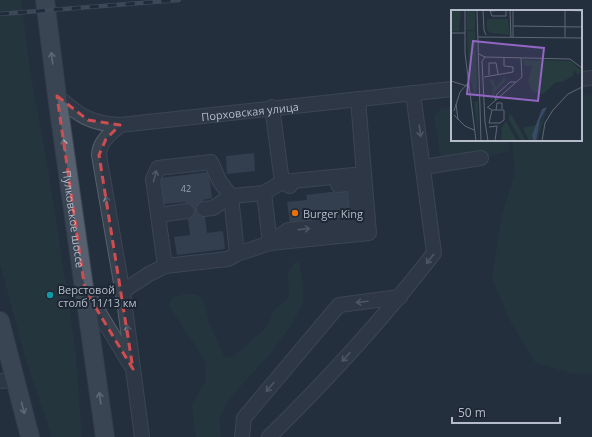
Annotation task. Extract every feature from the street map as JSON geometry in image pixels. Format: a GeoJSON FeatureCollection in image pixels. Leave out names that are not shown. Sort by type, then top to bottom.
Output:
{"type":"FeatureCollection","features":[{"type":"Feature","properties":{"kind":"main road","name":"Пулковское шоссе"},"geometry":{"type":"LineString","coordinates":[[45,0],[105,437]]}},
{"type":"Feature","properties":{"kind":"main road"},"geometry":{"type":"LineString","coordinates":[[0,320],[8,381],[30,437]]}},
{"type":"Feature","properties":{"kind":"street"},"geometry":{"type":"LineString","coordinates":[[582,79],[592,78]]}},
{"type":"Feature","properties":{"kind":"street","name":"Порховская улица"},"geometry":{"type":"LineString","coordinates":[[57,96],[88,120],[103,125],[120,125],[272,107],[451,90]]}},
{"type":"Feature","properties":{"kind":"street"},"geometry":{"type":"LineString","coordinates":[[269,437],[305,402],[400,297],[434,253],[414,93]]}},
{"type":"Feature","properties":{"kind":"street"},"geometry":{"type":"LineString","coordinates":[[123,292],[149,274],[165,266],[228,259],[237,254],[270,243],[369,233],[358,99]]}},
{"type":"Feature","properties":{"kind":"street"},"geometry":{"type":"LineString","coordinates":[[272,107],[282,182]]}},
{"type":"Feature","properties":{"kind":"street"},"geometry":{"type":"LineString","coordinates":[[120,125],[106,139],[99,150],[99,155],[123,292],[142,437]]}},
{"type":"Feature","properties":{"kind":"street"},"geometry":{"type":"LineString","coordinates":[[424,167],[481,158]]}},
{"type":"Feature","properties":{"kind":"street"},"geometry":{"type":"LineString","coordinates":[[165,266],[153,179],[158,168],[211,162],[220,182],[231,196],[237,254]]}},
{"type":"Feature","properties":{"kind":"street"},"geometry":{"type":"LineString","coordinates":[[204,209],[213,208],[231,196],[264,193],[282,182],[364,174]]}},
{"type":"Feature","properties":{"kind":"street"},"geometry":{"type":"LineString","coordinates":[[270,243],[288,230],[358,223],[354,183],[294,189],[282,182]]}},
{"type":"Feature","properties":{"kind":"street"},"geometry":{"type":"LineString","coordinates":[[264,193],[270,243]]}},
{"type":"Feature","properties":{"kind":"street"},"geometry":{"type":"LineString","coordinates":[[158,215],[187,211]]}},
{"type":"Feature","properties":{"kind":"street"},"geometry":{"type":"LineString","coordinates":[[85,290],[133,369]]}},
{"type":"Feature","properties":{"kind":"street"},"geometry":{"type":"LineString","coordinates":[[242,437],[244,418],[339,305],[400,297]]}},
{"type":"Feature","properties":{"kind":"highlighted area"},"geometry":{"type":"Polygon","coordinates":[[[57,96],[88,120],[120,125],[106,139],[99,155],[133,369],[85,290],[57,96]]]}},
{"type":"Feature","properties":{"kind":"green space"},"geometry":{"type":"Polygon","coordinates":[[[0,0],[21,0],[30,71],[51,186],[75,347],[82,437],[52,437],[25,357],[0,263],[0,0]]]}},
{"type":"Feature","properties":{"kind":"green space"},"geometry":{"type":"Polygon","coordinates":[[[592,95],[592,374],[571,373],[535,362],[511,322],[492,279],[502,215],[515,172],[512,141],[582,141],[582,96],[592,95]]]}},
{"type":"Feature","properties":{"kind":"green space"},"geometry":{"type":"Polygon","coordinates":[[[451,107],[451,141],[508,141],[509,151],[488,156],[447,162],[441,159],[434,116],[441,109],[451,107]]]}},
{"type":"Feature","properties":{"kind":"green space"},"geometry":{"type":"Polygon","coordinates":[[[296,261],[299,263],[303,282],[303,303],[291,325],[270,354],[228,400],[219,420],[221,437],[196,437],[192,405],[206,380],[205,360],[169,306],[172,298],[192,294],[198,295],[202,299],[211,327],[224,356],[230,358],[267,327],[274,310],[289,298],[288,272],[296,261]]]}},
{"type":"Feature","properties":{"kind":"building"},"geometry":{"type":"Polygon","coordinates":[[[254,153],[255,171],[227,174],[226,156],[254,153]]]}},
{"type":"Feature","properties":{"kind":"building"},"geometry":{"type":"Polygon","coordinates":[[[209,172],[212,198],[203,200],[207,233],[223,231],[225,249],[177,255],[174,237],[190,235],[186,202],[163,204],[159,178],[209,172]]]}},
{"type":"Feature","properties":{"kind":"building"},"geometry":{"type":"Polygon","coordinates":[[[347,190],[350,217],[290,224],[287,202],[307,200],[306,195],[347,190]]]}},
{"type":"Feature","properties":{"kind":"railway"},"geometry":{"type":"LineString","coordinates":[[0,14],[179,0]]}},
{"type":"Feature","properties":{"kind":"place","name":"Burger King"},"geometry":{"type":"Point","coordinates":[295,213]}},
{"type":"Feature","properties":{"kind":"place","name":"Верстовой столб 11/13 км"},"geometry":{"type":"Point","coordinates":[50,295]}}]}
